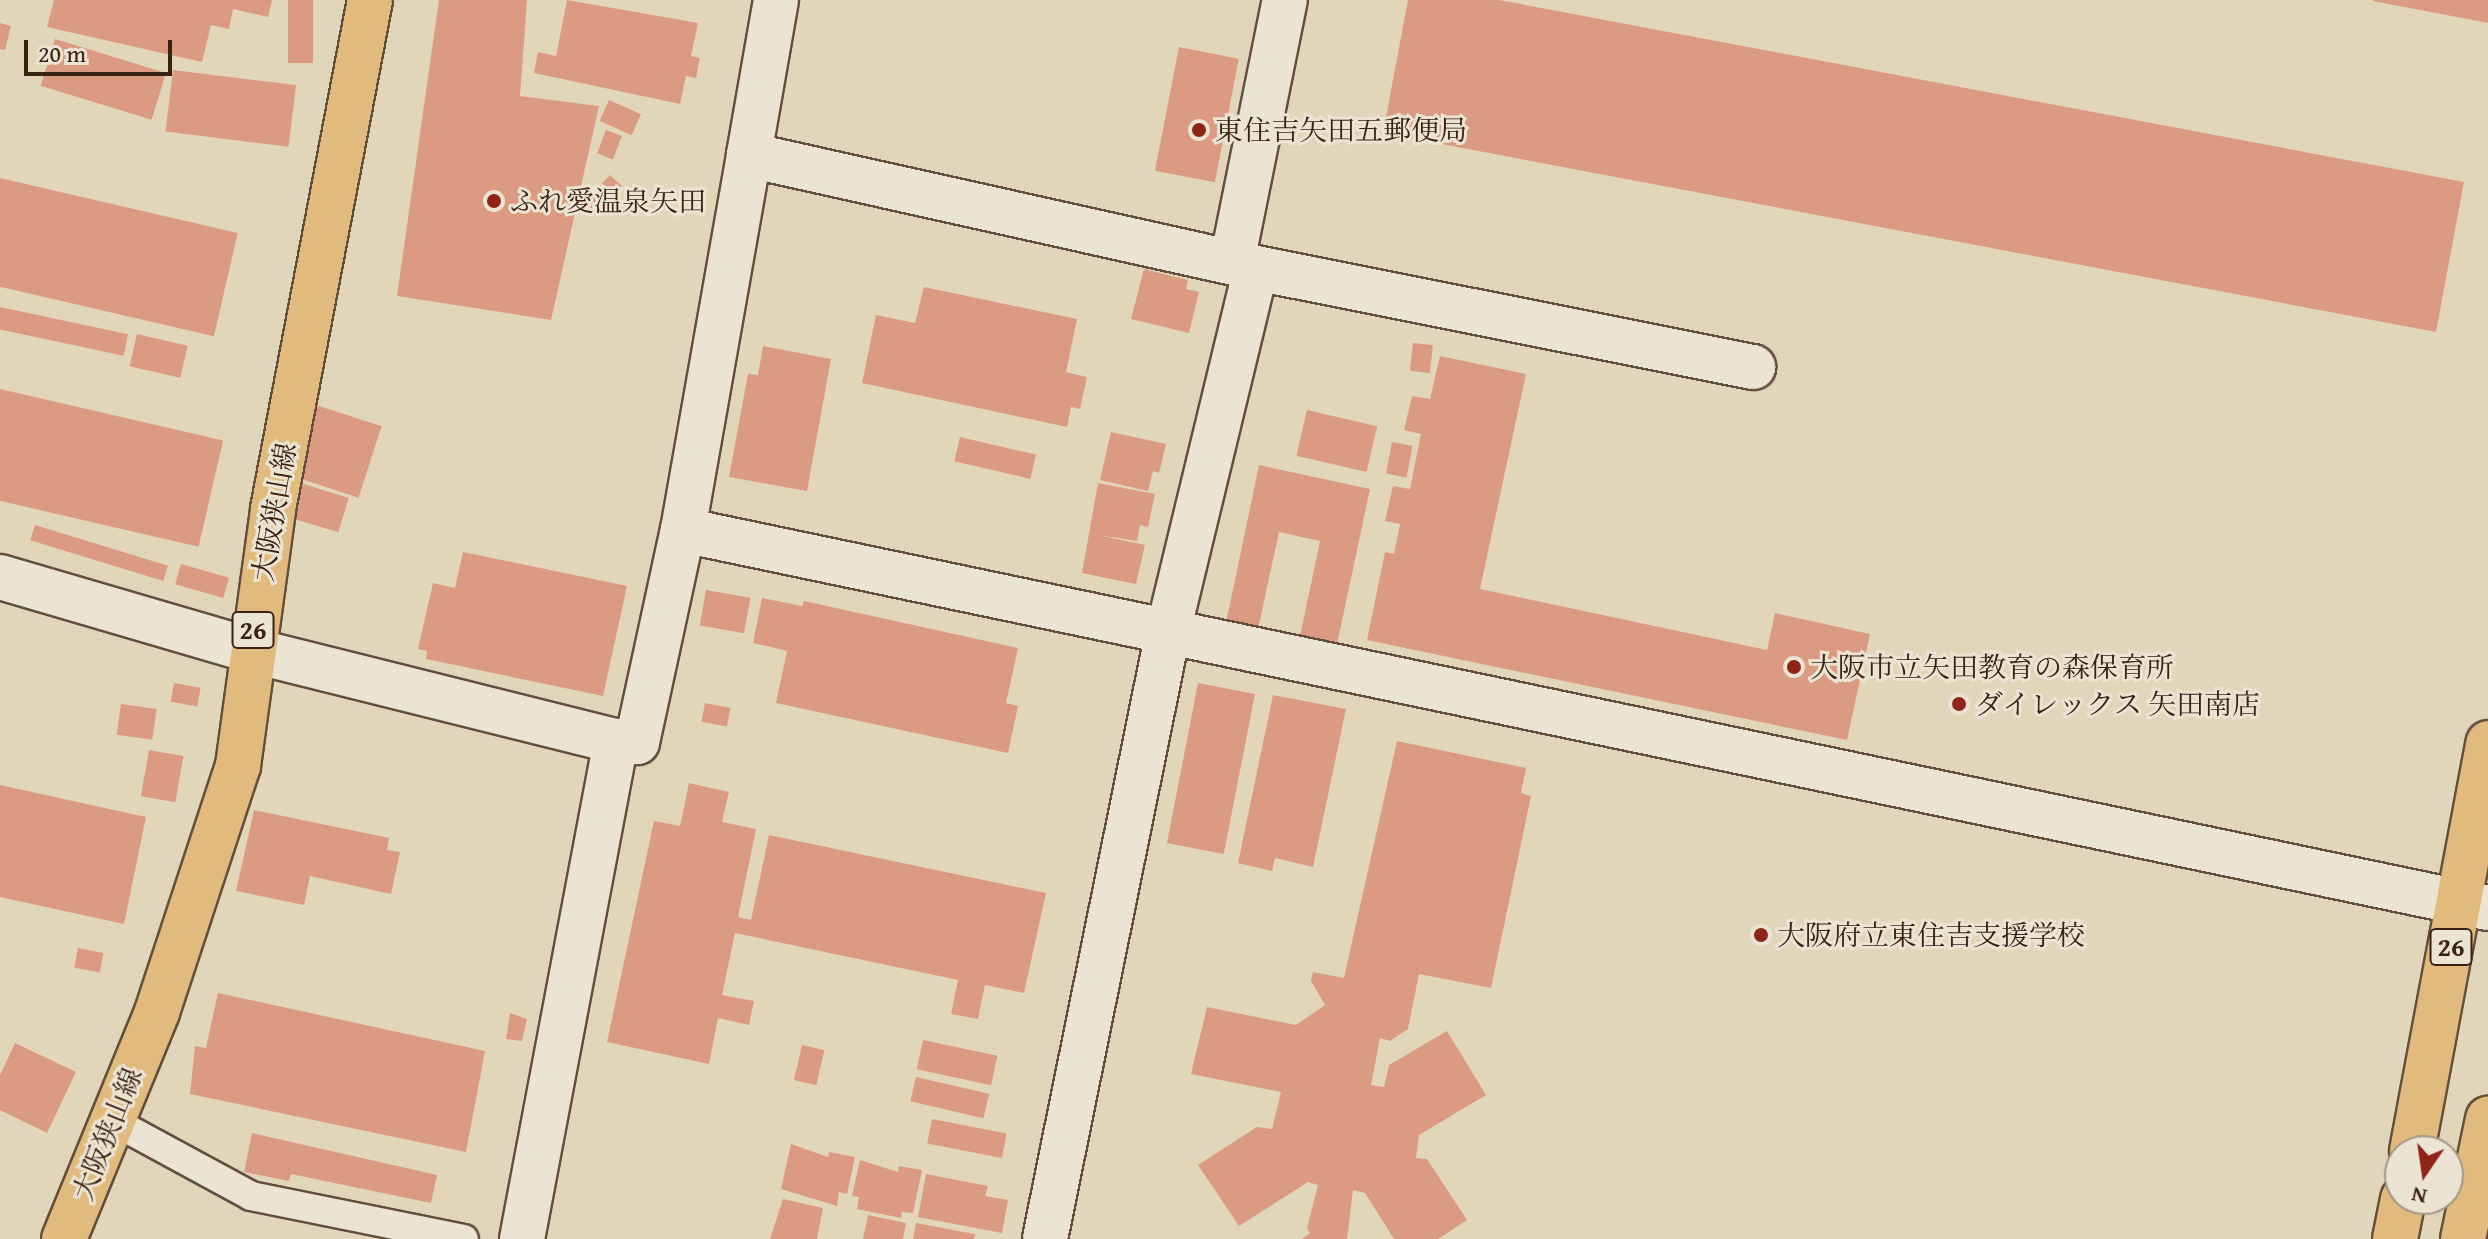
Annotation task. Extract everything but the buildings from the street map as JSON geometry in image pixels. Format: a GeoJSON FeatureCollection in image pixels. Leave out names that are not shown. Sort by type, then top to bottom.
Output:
{"type":"FeatureCollection","features":[{"type":"Feature","properties":{"kind":"main road","name":"大阪狭山線"},"geometry":{"type":"LineString","coordinates":[[64,1239],[113,1121],[200,893],[238,766],[250,650],[370,0]]}},
{"type":"Feature","properties":{"kind":"main road","name":"26"},"geometry":{"type":"LineString","coordinates":[[2416,1135],[2474,905],[2488,743]]}},
{"type":"Feature","properties":{"kind":"main road"},"geometry":{"type":"LineString","coordinates":[[2463,1239],[2488,1119]]}},
{"type":"Feature","properties":{"kind":"main road"},"geometry":{"type":"LineString","coordinates":[[2395,1239],[2400,1215]]}},
{"type":"Feature","properties":{"kind":"street"},"geometry":{"type":"LineString","coordinates":[[0,577],[250,650],[616,741],[637,742],[683,530],[774,0]]}},
{"type":"Feature","properties":{"kind":"street"},"geometry":{"type":"LineString","coordinates":[[1045,1239],[1244,265],[1285,0]]}},
{"type":"Feature","properties":{"kind":"street"},"geometry":{"type":"LineString","coordinates":[[749,155],[1244,265],[1753,367]]}},
{"type":"Feature","properties":{"kind":"street"},"geometry":{"type":"LineString","coordinates":[[683,530],[2474,905]]}},
{"type":"Feature","properties":{"kind":"street"},"geometry":{"type":"LineString","coordinates":[[522,1239],[616,741]]}},
{"type":"Feature","properties":{"kind":"lane"},"geometry":{"type":"LineString","coordinates":[[113,1121],[251,1196],[464,1239]]}},
{"type":"Feature","properties":{"kind":"place","name":"東住吉矢田五郵便局"},"geometry":{"type":"Point","coordinates":[1199,130]}},
{"type":"Feature","properties":{"kind":"place","name":"ふれ愛温泉矢田"},"geometry":{"type":"Point","coordinates":[494,201]}},
{"type":"Feature","properties":{"kind":"place","name":"大阪市立矢田教育の森保育所"},"geometry":{"type":"Point","coordinates":[1794,667]}},
{"type":"Feature","properties":{"kind":"place","name":"ダイレックス 矢田南店"},"geometry":{"type":"Point","coordinates":[1959,704]}},
{"type":"Feature","properties":{"kind":"place","name":"大阪府立東住吉支援学校"},"geometry":{"type":"Point","coordinates":[1761,935]}}]}
